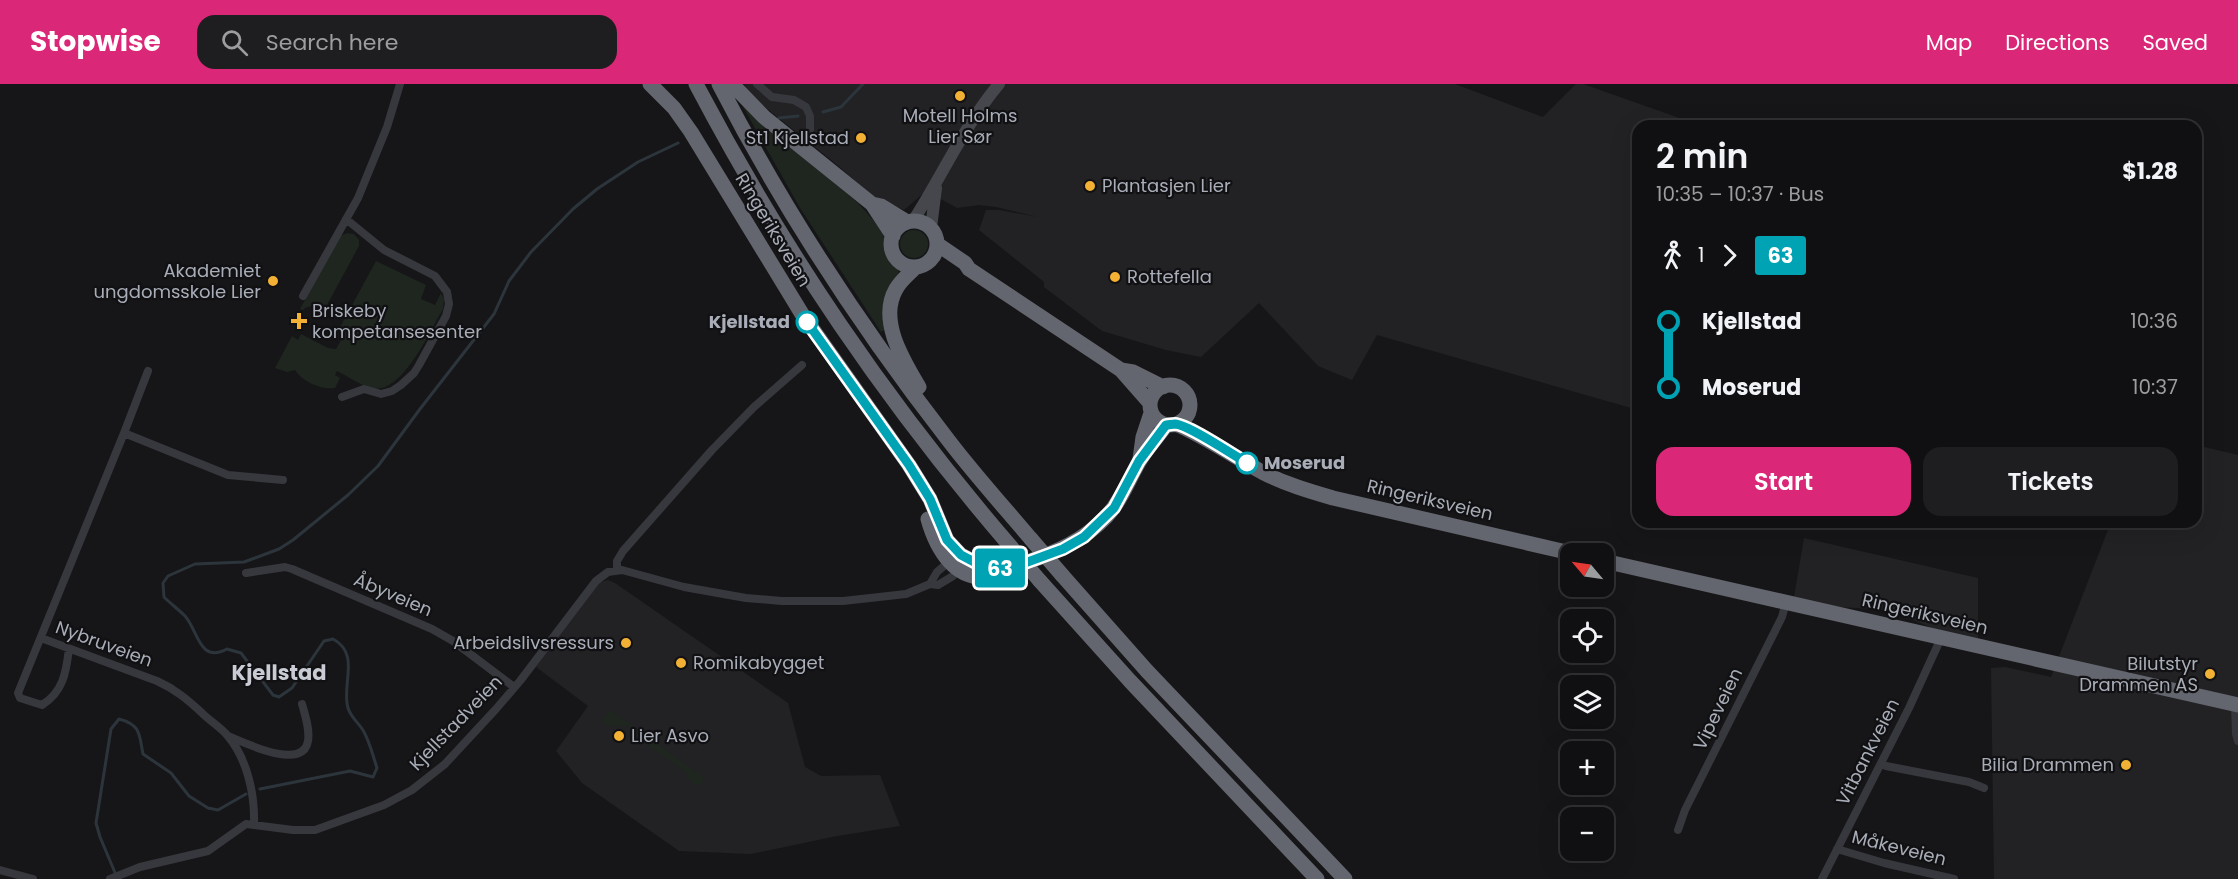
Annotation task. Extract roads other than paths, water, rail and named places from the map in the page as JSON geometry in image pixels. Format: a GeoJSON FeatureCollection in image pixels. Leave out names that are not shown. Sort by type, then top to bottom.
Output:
{"type":"FeatureCollection","features":[{"type":"Feature","properties":{"kind":"highway","name":"Ringeriksveien"},"geometry":{"type":"LineString","coordinates":[[650,84],[674,108],[691,132],[787,291],[904,457],[930,499],[956,562],[987,567],[1014,567],[1063,549],[1096,527],[1120,498],[1139,461],[1171,424],[1216,443],[1264,473],[1314,493],[1560,550]]}},
{"type":"Feature","properties":{"kind":"highway"},"geometry":{"type":"LineString","coordinates":[[686,84],[705,121],[728,145]]}},
{"type":"Feature","properties":{"kind":"highway"},"geometry":{"type":"LineString","coordinates":[[696,84],[772,221],[846,336],[945,468],[1040,581],[1130,681],[1317,879]]}},
{"type":"Feature","properties":{"kind":"highway"},"geometry":{"type":"LineString","coordinates":[[719,84],[756,152],[819,258],[868,331],[949,441],[1147,671],[1345,879]]}},
{"type":"Feature","properties":{"kind":"highway"},"geometry":{"type":"LineString","coordinates":[[732,84],[758,111],[872,204],[893,236]]}},
{"type":"Feature","properties":{"kind":"highway"},"geometry":{"type":"LineString","coordinates":[[872,204],[881,206],[910,222]]}},
{"type":"Feature","properties":{"kind":"highway"},"geometry":{"type":"LineString","coordinates":[[949,441],[944,422],[920,390],[903,356],[890,321],[890,305],[893,296],[902,281],[922,265],[936,252],[936,236],[931,228],[921,222],[910,222],[898,227],[893,236],[892,251],[897,260],[906,266],[922,265],[969,269]]}},
{"type":"Feature","properties":{"kind":"highway"},"geometry":{"type":"LineString","coordinates":[[937,244],[969,269],[1121,370],[1157,421],[1171,424],[1184,419],[1189,410],[1188,398],[1176,386],[1163,387],[1154,393],[1150,408]]}},
{"type":"Feature","properties":{"kind":"highway"},"geometry":{"type":"LineString","coordinates":[[1121,370],[1133,372],[1163,387]]}},
{"type":"Feature","properties":{"kind":"highway","name":"Ringeriksveien"},"geometry":{"type":"LineString","coordinates":[[1139,461],[1150,408]]}},
{"type":"Feature","properties":{"kind":"highway","name":"Ringeriksveien"},"geometry":{"type":"LineString","coordinates":[[1189,410],[1216,443]]}},
{"type":"Feature","properties":{"kind":"highway","name":"Ringeriksveien"},"geometry":{"type":"LineString","coordinates":[[1614,563],[2236,705]]}},
{"type":"Feature","properties":{"kind":"main road"},"geometry":{"type":"LineString","coordinates":[[910,222],[936,186],[960,140],[999,84]]}},
{"type":"Feature","properties":{"kind":"main road"},"geometry":{"type":"LineString","coordinates":[[931,228],[936,186]]}},
{"type":"Feature","properties":{"kind":"street"},"geometry":{"type":"LineString","coordinates":[[303,296],[346,219],[378,151],[400,84]]}},
{"type":"Feature","properties":{"kind":"street"},"geometry":{"type":"LineString","coordinates":[[757,84],[772,97],[799,101],[806,107],[810,116],[810,130],[799,146]]}},
{"type":"Feature","properties":{"kind":"street"},"geometry":{"type":"LineString","coordinates":[[342,397],[364,389],[373,394],[381,394],[401,385],[414,373],[446,316],[449,304],[447,292],[435,276],[384,250],[346,219]]}},
{"type":"Feature","properties":{"kind":"street"},"geometry":{"type":"LineString","coordinates":[[802,365],[754,406],[677,488],[623,551],[617,561],[617,570],[627,570],[713,593],[782,602],[843,602],[906,594],[930,584],[956,562]]}},
{"type":"Feature","properties":{"kind":"street","name":"Nybruveien"},"geometry":{"type":"LineString","coordinates":[[148,371],[41,638],[171,687],[228,736],[243,762],[250,782],[254,804],[254,824]]}},
{"type":"Feature","properties":{"kind":"street"},"geometry":{"type":"LineString","coordinates":[[124,433],[228,475],[283,480]]}},
{"type":"Feature","properties":{"kind":"street"},"geometry":{"type":"LineString","coordinates":[[930,584],[938,585],[948,580],[956,562]]}},
{"type":"Feature","properties":{"kind":"street","name":"Åbyveien"},"geometry":{"type":"LineString","coordinates":[[246,573],[285,567],[292,569],[432,629],[453,641],[514,687]]}},
{"type":"Feature","properties":{"kind":"street","name":"Kjellstadveien"},"geometry":{"type":"LineString","coordinates":[[254,824],[293,830],[315,830],[350,819],[402,797],[415,788],[444,764],[514,687],[596,581],[608,572],[617,570]]}},
{"type":"Feature","properties":{"kind":"street","name":"Vipeveien"},"geometry":{"type":"LineString","coordinates":[[1678,830],[1685,810],[1782,617],[1786,603]]}},
{"type":"Feature","properties":{"kind":"street"},"geometry":{"type":"LineString","coordinates":[[41,638],[18,693],[24,701],[42,705],[56,694],[62,686],[69,649]]}},
{"type":"Feature","properties":{"kind":"street","name":"Vitbankveien"},"geometry":{"type":"LineString","coordinates":[[1822,879],[1934,658],[1941,638]]}},
{"type":"Feature","properties":{"kind":"street"},"geometry":{"type":"LineString","coordinates":[[228,736],[273,754],[298,753],[308,742],[307,724],[302,704]]}},
{"type":"Feature","properties":{"kind":"street"},"geometry":{"type":"LineString","coordinates":[[2236,705],[2238,741]]}},
{"type":"Feature","properties":{"kind":"street"},"geometry":{"type":"LineString","coordinates":[[1881,763],[1886,766],[1969,782],[1984,788]]}},
{"type":"Feature","properties":{"kind":"street"},"geometry":{"type":"LineString","coordinates":[[115,877],[208,852],[221,844],[241,825],[254,824]]}},
{"type":"Feature","properties":{"kind":"street","name":"Måkeveien"},"geometry":{"type":"LineString","coordinates":[[1837,849],[1855,856],[1953,879]]}},
{"type":"Feature","properties":{"kind":"street"},"geometry":{"type":"LineString","coordinates":[[0,870],[33,879]]}},
{"type":"Feature","properties":{"kind":"waterway"},"geometry":{"type":"LineString","coordinates":[[823,112],[841,107],[863,84]]}},
{"type":"Feature","properties":{"kind":"waterway"},"geometry":{"type":"LineString","coordinates":[[779,118],[798,116]]}},
{"type":"Feature","properties":{"kind":"waterway"},"geometry":{"type":"LineString","coordinates":[[260,789],[350,771],[373,777],[377,768],[370,745],[364,732],[351,715],[346,699],[348,670],[346,653],[333,639],[324,641],[292,688],[279,697],[273,695],[241,653],[227,649],[218,652],[205,649],[185,616],[164,597],[163,583],[168,576],[195,564],[244,562],[279,549],[348,495],[378,466],[494,314],[509,281],[531,252],[573,209],[597,189],[638,162],[678,143]]}},
{"type":"Feature","properties":{"kind":"waterway"},"geometry":{"type":"LineString","coordinates":[[116,875],[96,823],[111,729],[119,719],[131,724],[138,731],[143,754],[171,773],[189,796],[208,808],[218,810],[246,794]]}},
{"type":"Feature","properties":{"kind":"place","name":"Motell Holms Lier Sør"},"geometry":{"type":"Point","coordinates":[960,96]}},
{"type":"Feature","properties":{"kind":"place","name":"St1 Kjellstad"},"geometry":{"type":"Point","coordinates":[861,138]}},
{"type":"Feature","properties":{"kind":"place","name":"Plantasjen Lier"},"geometry":{"type":"Point","coordinates":[1090,186]}},
{"type":"Feature","properties":{"kind":"place","name":"Rottefella"},"geometry":{"type":"Point","coordinates":[1115,277]}},
{"type":"Feature","properties":{"kind":"place","name":"Akademiet ungdomsskole Lier"},"geometry":{"type":"Point","coordinates":[273,281]}},
{"type":"Feature","properties":{"kind":"place","name":"Briskeby kompetansesenter"},"geometry":{"type":"Point","coordinates":[299,321]}},
{"type":"Feature","properties":{"kind":"place","name":"Kjellstad"},"geometry":{"type":"Point","coordinates":[807,322]}},
{"type":"Feature","properties":{"kind":"place","name":"Moserud"},"geometry":{"type":"Point","coordinates":[1247,463]}},
{"type":"Feature","properties":{"kind":"place","name":"Arbeidslivsressurs"},"geometry":{"type":"Point","coordinates":[626,643]}},
{"type":"Feature","properties":{"kind":"place","name":"Romikabygget"},"geometry":{"type":"Point","coordinates":[681,663]}},
{"type":"Feature","properties":{"kind":"place","name":"Bilutstyr Drammen AS"},"geometry":{"type":"Point","coordinates":[2210,674]}},
{"type":"Feature","properties":{"kind":"place","name":"Lier Asvo"},"geometry":{"type":"Point","coordinates":[619,736]}},
{"type":"Feature","properties":{"kind":"place","name":"Bilia Drammen"},"geometry":{"type":"Point","coordinates":[2126,765]}},
{"type":"Feature","properties":{"kind":"district","name":"Kjellstad"},"geometry":{"type":"Point","coordinates":[279,673]}}]}
